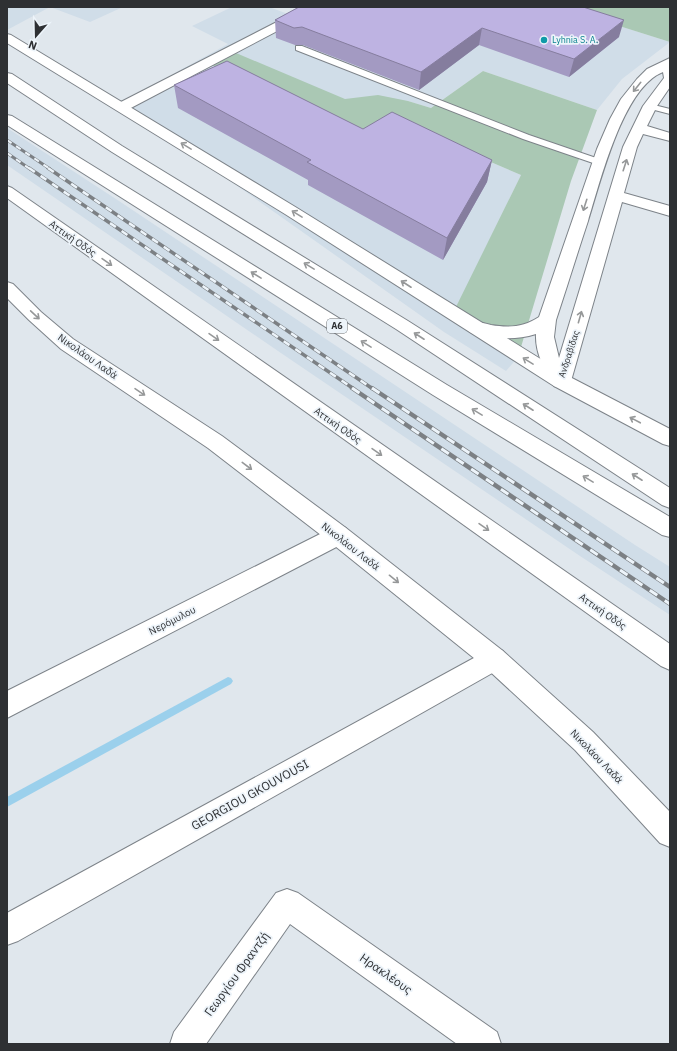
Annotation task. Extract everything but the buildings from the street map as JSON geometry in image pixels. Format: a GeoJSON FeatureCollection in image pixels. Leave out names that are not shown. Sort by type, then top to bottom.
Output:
{"type":"FeatureCollection","features":[{"type":"Feature","properties":{"kind":"main road"},"geometry":{"type":"LineString","coordinates":[[122,107],[315,7]]}},
{"type":"Feature","properties":{"kind":"main road"},"geometry":{"type":"LineString","coordinates":[[7,38],[291,211],[561,381],[670,438]]}},
{"type":"Feature","properties":{"kind":"main road","name":"Ανδραβίδας"},"geometry":{"type":"LineString","coordinates":[[669,63],[670,78],[665,91],[650,106],[630,147],[561,381],[546,350],[544,334],[547,320],[599,162],[615,122],[632,93],[650,72],[669,63]]}},
{"type":"Feature","properties":{"kind":"main road"},"geometry":{"type":"LineString","coordinates":[[7,77],[117,149],[382,312],[670,499]]}},
{"type":"Feature","properties":{"kind":"main road","name":"Α6"},"geometry":{"type":"LineString","coordinates":[[7,119],[440,390],[670,528]]}},
{"type":"Feature","properties":{"kind":"main road"},"geometry":{"type":"LineString","coordinates":[[638,128],[670,137]]}},
{"type":"Feature","properties":{"kind":"main road","name":"Αττική Οδός"},"geometry":{"type":"LineString","coordinates":[[7,191],[670,658]]}},
{"type":"Feature","properties":{"kind":"main road"},"geometry":{"type":"LineString","coordinates":[[616,195],[670,211]]}},
{"type":"Feature","properties":{"kind":"main road"},"geometry":{"type":"LineString","coordinates":[[7,206],[76,240]]}},
{"type":"Feature","properties":{"kind":"main road","name":"Νικολάου Λαδά"},"geometry":{"type":"LineString","coordinates":[[7,288],[35,316],[67,344],[215,442],[338,535],[494,659],[584,741],[670,833]]}},
{"type":"Feature","properties":{"kind":"main road"},"geometry":{"type":"LineString","coordinates":[[476,328],[512,334],[528,332],[539,327],[547,320]]}},
{"type":"Feature","properties":{"kind":"main road","name":"Νερόμυλου"},"geometry":{"type":"LineString","coordinates":[[7,705],[338,535]]}},
{"type":"Feature","properties":{"kind":"main road","name":"GEORGIOU GKOUVOUSI"},"geometry":{"type":"LineString","coordinates":[[7,930],[494,659]]}},
{"type":"Feature","properties":{"kind":"main road","name":"Γεωργίου Φραντζή"},"geometry":{"type":"LineString","coordinates":[[186,1044],[287,904]]}},
{"type":"Feature","properties":{"kind":"main road","name":"Ηρακλέους"},"geometry":{"type":"LineString","coordinates":[[287,904],[485,1044]]}},
{"type":"Feature","properties":{"kind":"lane"},"geometry":{"type":"LineString","coordinates":[[299,48],[518,134],[599,162]]}},
{"type":"Feature","properties":{"kind":"lane"},"geometry":{"type":"LineString","coordinates":[[650,106],[670,112]]}},
{"type":"Feature","properties":{"kind":"shaded area"},"geometry":{"type":"Polygon","coordinates":[[[7,7],[50,7],[7,30],[7,7]]]}},
{"type":"Feature","properties":{"kind":"shaded area"},"geometry":{"type":"Polygon","coordinates":[[[50,7],[123,7],[90,22],[50,7]]]}},
{"type":"Feature","properties":{"kind":"shaded area"},"geometry":{"type":"Polygon","coordinates":[[[232,7],[269,7],[288,14],[301,7],[559,7],[670,42],[622,79],[597,110],[483,71],[431,108],[408,101],[402,124],[521,175],[453,315],[518,357],[506,371],[444,332],[120,103],[228,44],[192,26],[232,7]]]}},
{"type":"Feature","properties":{"kind":"shaded area"},"geometry":{"type":"Polygon","coordinates":[[[7,128],[670,567],[670,615],[580,556],[7,165],[7,128]]]}},
{"type":"Feature","properties":{"kind":"green space"},"geometry":{"type":"Polygon","coordinates":[[[559,7],[670,7],[670,42],[559,7]]]}},
{"type":"Feature","properties":{"kind":"green space"},"geometry":{"type":"Polygon","coordinates":[[[236,53],[345,99],[378,95],[408,101],[431,108],[483,71],[597,110],[571,181],[518,357],[452,315],[521,175],[402,124],[377,139],[212,65],[236,53]]]}},
{"type":"Feature","properties":{"kind":"waterway"},"geometry":{"type":"LineString","coordinates":[[7,802],[228,681]]}},
{"type":"Feature","properties":{"kind":"railway"},"geometry":{"type":"LineString","coordinates":[[7,140],[50,169]]}},
{"type":"Feature","properties":{"kind":"railway"},"geometry":{"type":"LineString","coordinates":[[7,153],[30,169]]}},
{"type":"Feature","properties":{"kind":"railway"},"geometry":{"type":"LineString","coordinates":[[29,168],[354,389]]}},
{"type":"Feature","properties":{"kind":"railway"},"geometry":{"type":"LineString","coordinates":[[48,168],[373,389]]}},
{"type":"Feature","properties":{"kind":"railway"},"geometry":{"type":"LineString","coordinates":[[352,388],[670,604]]}},
{"type":"Feature","properties":{"kind":"railway"},"geometry":{"type":"LineString","coordinates":[[372,388],[670,587]]}},
{"type":"Feature","properties":{"kind":"place","name":"Lyhnia S. A."},"geometry":{"type":"Point","coordinates":[544,40]}}]}
